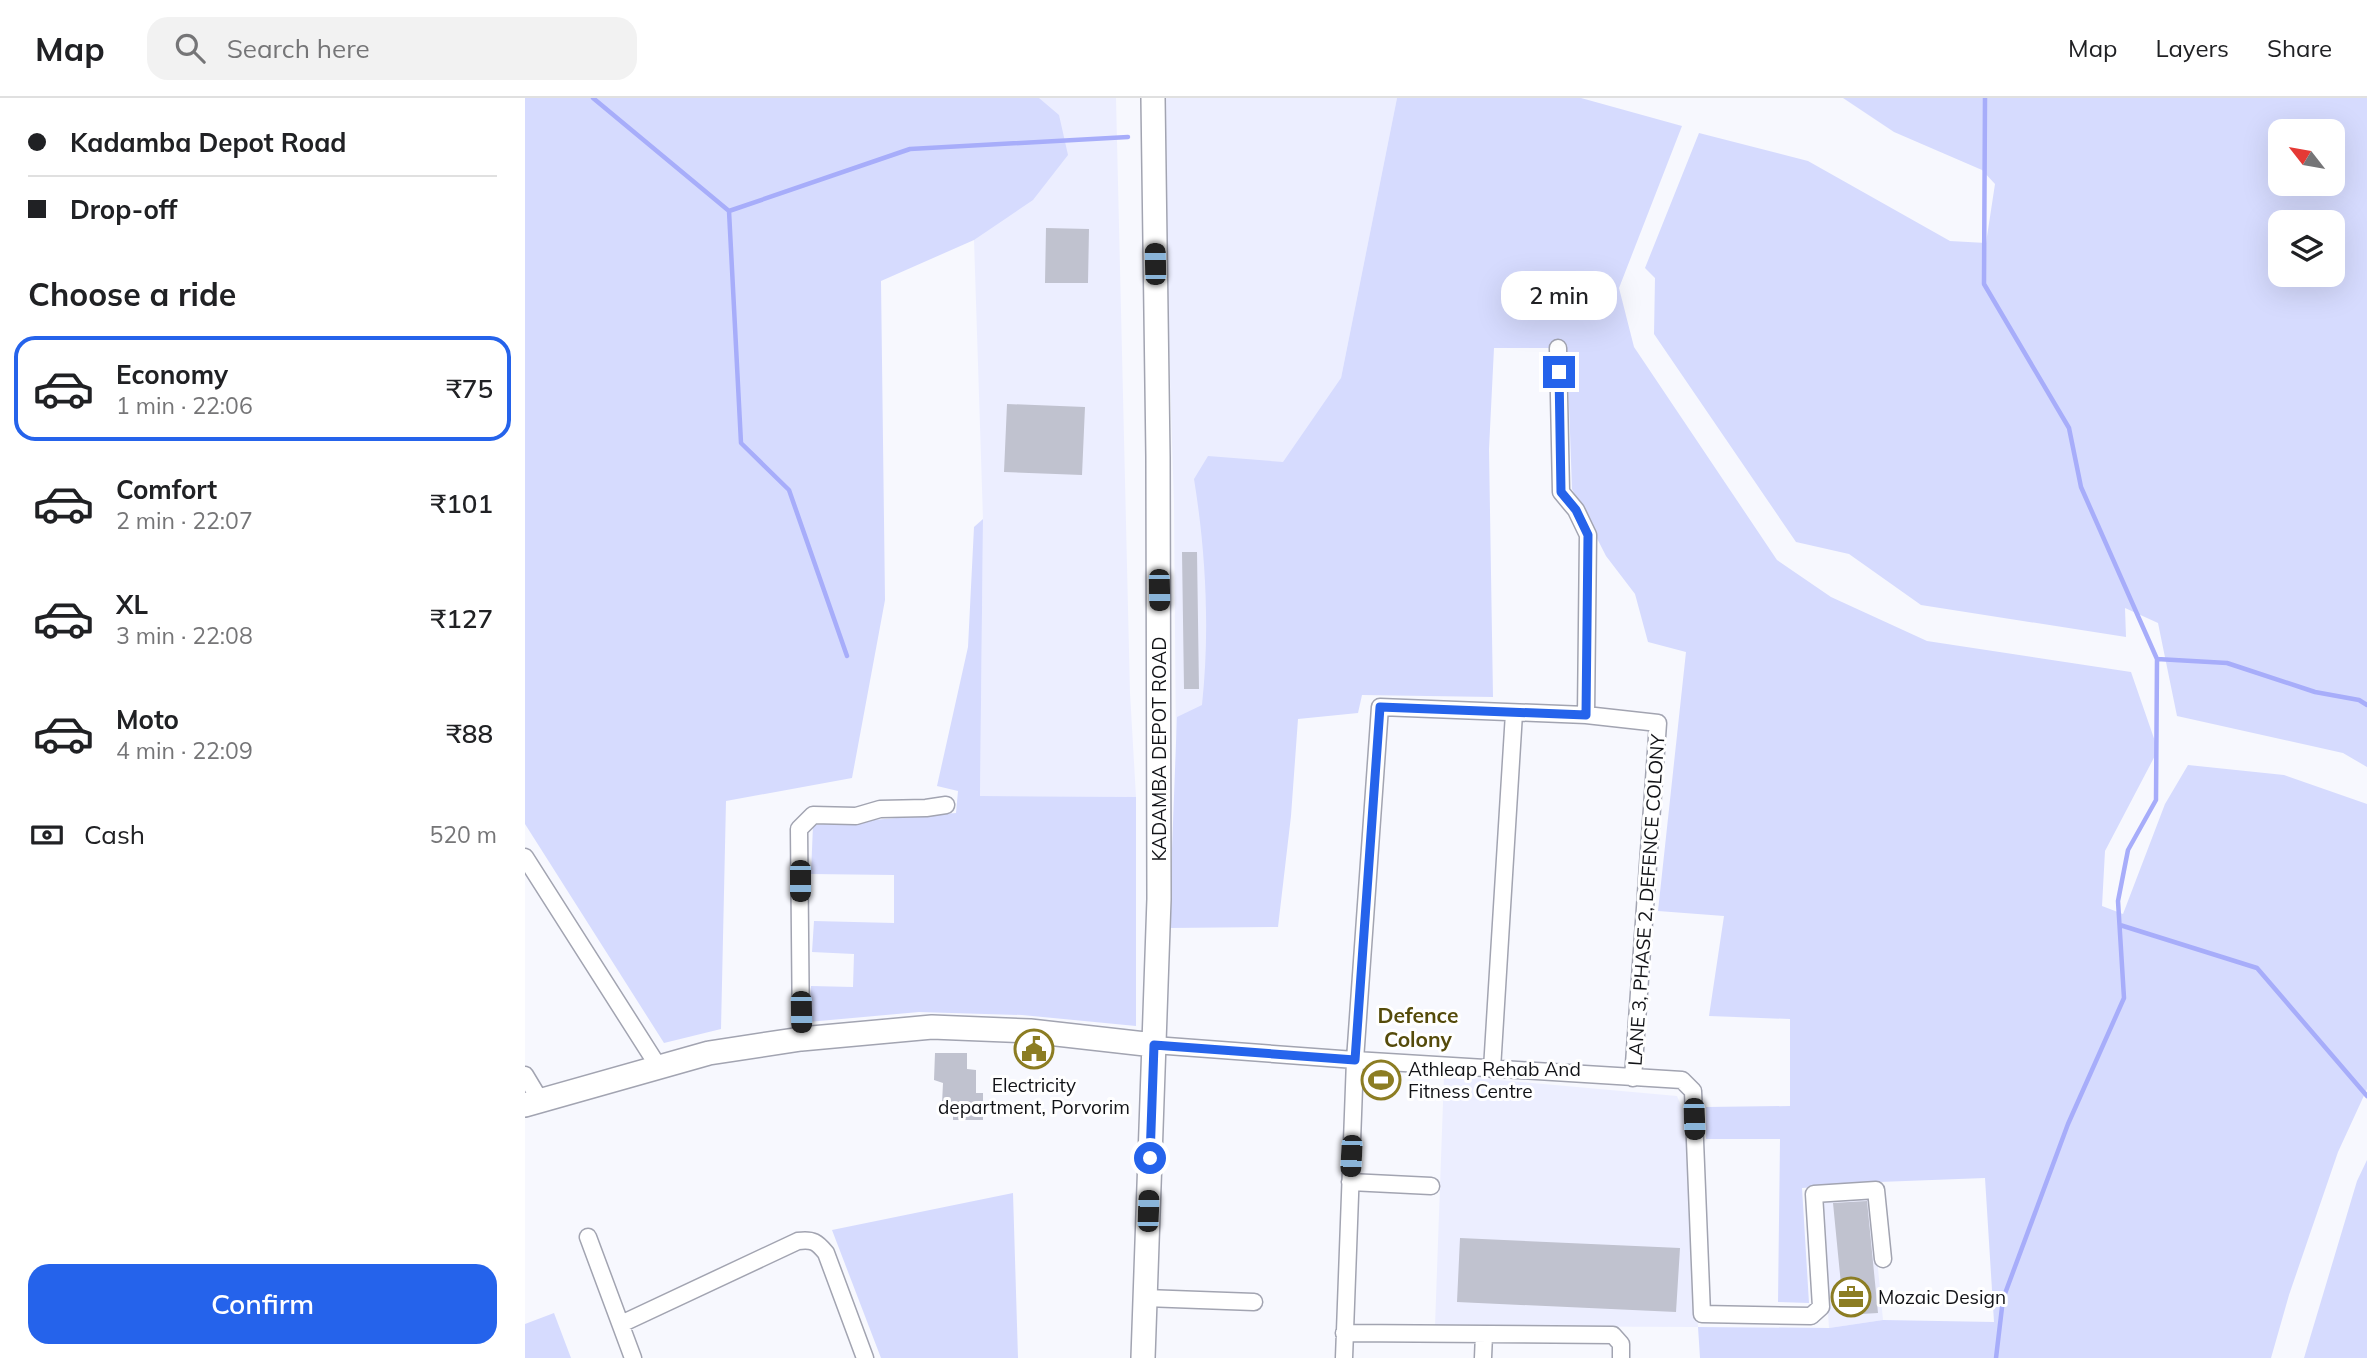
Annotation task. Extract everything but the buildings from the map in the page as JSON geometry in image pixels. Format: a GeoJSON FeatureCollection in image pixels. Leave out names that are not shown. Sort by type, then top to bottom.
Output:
{"type":"FeatureCollection","features":[{"type":"Feature","properties":{"kind":"street","name":"KADAMBA DEPOT ROAD"},"geometry":{"type":"LineString","coordinates":[[1143,1358],[1159,899],[1160,749],[1153,98]]}},
{"type":"Feature","properties":{"kind":"street"},"geometry":{"type":"LineString","coordinates":[[1344,1358],[1355,1060],[1380,707],[1586,715],[1588,535],[1576,510],[1561,492],[1558,348]]}},
{"type":"Feature","properties":{"kind":"street"},"geometry":{"type":"LineString","coordinates":[[1492,1069],[1514,713]]}},
{"type":"Feature","properties":{"kind":"street","name":"LANE 3, PHASE 2, DEFENCE COLONY"},"geometry":{"type":"LineString","coordinates":[[1586,715],[1658,723],[1633,1078]]}},
{"type":"Feature","properties":{"kind":"street"},"geometry":{"type":"LineString","coordinates":[[801,1039],[799,829],[813,815],[856,816],[880,809],[946,805]]}},
{"type":"Feature","properties":{"kind":"street"},"geometry":{"type":"LineString","coordinates":[[525,858],[659,1066]]}},
{"type":"Feature","properties":{"kind":"street"},"geometry":{"type":"LineString","coordinates":[[525,1075],[533,1102],[709,1054],[801,1039],[932,1027],[1030,1031],[1154,1045],[1355,1060],[1682,1080],[1693,1091],[1702,1314],[1811,1316],[1821,1307],[1814,1194],[1876,1190],[1883,1259]]}},
{"type":"Feature","properties":{"kind":"street"},"geometry":{"type":"LineString","coordinates":[[1350,1182],[1431,1186]]}},
{"type":"Feature","properties":{"kind":"street"},"geometry":{"type":"LineString","coordinates":[[588,1237],[633,1358]]}},
{"type":"Feature","properties":{"kind":"street"},"geometry":{"type":"LineString","coordinates":[[621,1324],[798,1241],[809,1239],[817,1242],[826,1253],[865,1358]]}},
{"type":"Feature","properties":{"kind":"street"},"geometry":{"type":"LineString","coordinates":[[1145,1298],[1254,1302]]}},
{"type":"Feature","properties":{"kind":"street"},"geometry":{"type":"LineString","coordinates":[[1344,1333],[1613,1335],[1621,1344],[1621,1358]]}},
{"type":"Feature","properties":{"kind":"street"},"geometry":{"type":"LineString","coordinates":[[1483,1358],[1484,1334]]}},
{"type":"Feature","properties":{"kind":"shaded area"},"geometry":{"type":"Polygon","coordinates":[[[525,98],[1039,98],[1059,115],[1068,155],[1033,200],[974,240],[881,281],[885,600],[852,778],[726,801],[721,1029],[664,1043],[525,824],[525,98]]]}},
{"type":"Feature","properties":{"kind":"shaded area"},"geometry":{"type":"Polygon","coordinates":[[[965,98],[1116,98],[1130,693],[1136,797],[980,796],[983,519],[974,240],[965,98]]]}},
{"type":"Feature","properties":{"kind":"shaded area"},"geometry":{"type":"Polygon","coordinates":[[[1161,98],[1397,98],[1341,378],[1292,750],[1176,757],[1174,503],[1161,98]]]}},
{"type":"Feature","properties":{"kind":"shaded area"},"geometry":{"type":"Polygon","coordinates":[[[1397,98],[1581,98],[1682,126],[1619,288],[1634,347],[1777,560],[1831,597],[1927,641],[2131,672],[2158,750],[2105,851],[2102,906],[2123,914],[2165,804],[2188,765],[2284,775],[2367,804],[2367,1089],[2338,1152],[2289,1295],[2271,1358],[1700,1358],[1698,1327],[1829,1328],[1883,1320],[1994,1322],[1985,1178],[1802,1188],[1809,1303],[1778,1302],[1780,1139],[1706,1139],[1706,1107],[1790,1106],[1790,1019],[1709,1016],[1724,916],[1658,911],[1686,652],[1648,642],[1635,594],[1606,556],[1572,489],[1567,348],[1494,348],[1489,449],[1493,697],[1362,695],[1358,713],[1298,719],[1291,816],[1278,927],[1169,928],[1177,717],[1202,705],[1206,649],[1201,535],[1194,479],[1208,456],[1283,462],[1341,378],[1397,98]]]}},
{"type":"Feature","properties":{"kind":"shaded area"},"geometry":{"type":"Polygon","coordinates":[[[1843,98],[2367,98],[2367,767],[2343,753],[2177,716],[2158,623],[2125,608],[2126,637],[1921,605],[1849,554],[1796,542],[1654,334],[1655,278],[1645,268],[1699,133],[1808,161],[1950,241],[1986,243],[1995,184],[1982,170],[1894,132],[1843,98]]]}},
{"type":"Feature","properties":{"kind":"shaded area"},"geometry":{"type":"Polygon","coordinates":[[[983,519],[980,796],[1136,797],[1136,1026],[1022,1015],[919,1012],[808,1022],[811,986],[853,987],[854,954],[812,952],[814,921],[894,923],[894,875],[811,874],[813,825],[956,813],[958,791],[937,786],[968,647],[974,527],[983,519]]]}},
{"type":"Feature","properties":{"kind":"shaded area"},"geometry":{"type":"Polygon","coordinates":[[[1444,1075],[1677,1096],[1686,1117],[1698,1327],[1435,1326],[1444,1075]]]}},
{"type":"Feature","properties":{"kind":"shaded area"},"geometry":{"type":"Polygon","coordinates":[[[2367,1160],[2367,1358],[2304,1358],[2357,1181],[2367,1160]]]}},
{"type":"Feature","properties":{"kind":"shaded area"},"geometry":{"type":"Polygon","coordinates":[[[1013,1193],[1018,1358],[881,1358],[832,1230],[1013,1193]]]}},
{"type":"Feature","properties":{"kind":"shaded area"},"geometry":{"type":"Polygon","coordinates":[[[1871,1196],[1883,1320],[1829,1328],[1821,1201],[1871,1196]]]}},
{"type":"Feature","properties":{"kind":"shaded area"},"geometry":{"type":"Polygon","coordinates":[[[554,1313],[571,1358],[525,1358],[525,1324],[554,1313]]]}},
{"type":"Feature","properties":{"kind":"waterway"},"geometry":{"type":"LineString","coordinates":[[593,98],[729,211],[741,443],[789,490],[847,656]]}},
{"type":"Feature","properties":{"kind":"waterway"},"geometry":{"type":"LineString","coordinates":[[1985,98],[1984,284],[2069,428],[2081,487],[2157,659],[2156,800],[2128,850],[2118,901],[2124,998],[2068,1124],[2003,1299],[1996,1358]]}},
{"type":"Feature","properties":{"kind":"waterway"},"geometry":{"type":"LineString","coordinates":[[729,211],[910,149],[1128,137]]}},
{"type":"Feature","properties":{"kind":"waterway"},"geometry":{"type":"LineString","coordinates":[[2157,659],[2227,663],[2315,692],[2359,700],[2367,705]]}},
{"type":"Feature","properties":{"kind":"waterway"},"geometry":{"type":"LineString","coordinates":[[2120,925],[2257,968],[2367,1096]]}},
{"type":"Feature","properties":{"kind":"place","name":"Electricity department, Porvorim"},"geometry":{"type":"Point","coordinates":[1034,1049]}},
{"type":"Feature","properties":{"kind":"place","name":"Athleap Rehab And Fitness Centre"},"geometry":{"type":"Point","coordinates":[1381,1080]}},
{"type":"Feature","properties":{"kind":"place","name":"Mozaic Design"},"geometry":{"type":"Point","coordinates":[1851,1297]}},
{"type":"Feature","properties":{"kind":"district","name":"Defence Colony"},"geometry":{"type":"Point","coordinates":[1418,1028]}},
{"type":"Feature","properties":{"kind":"route"},"geometry":{"type":"LineString","coordinates":[[1150,1158],[1154,1045],[1355,1060],[1380,707],[1586,715],[1588,535],[1576,510],[1561,492],[1559,372]]}}]}
